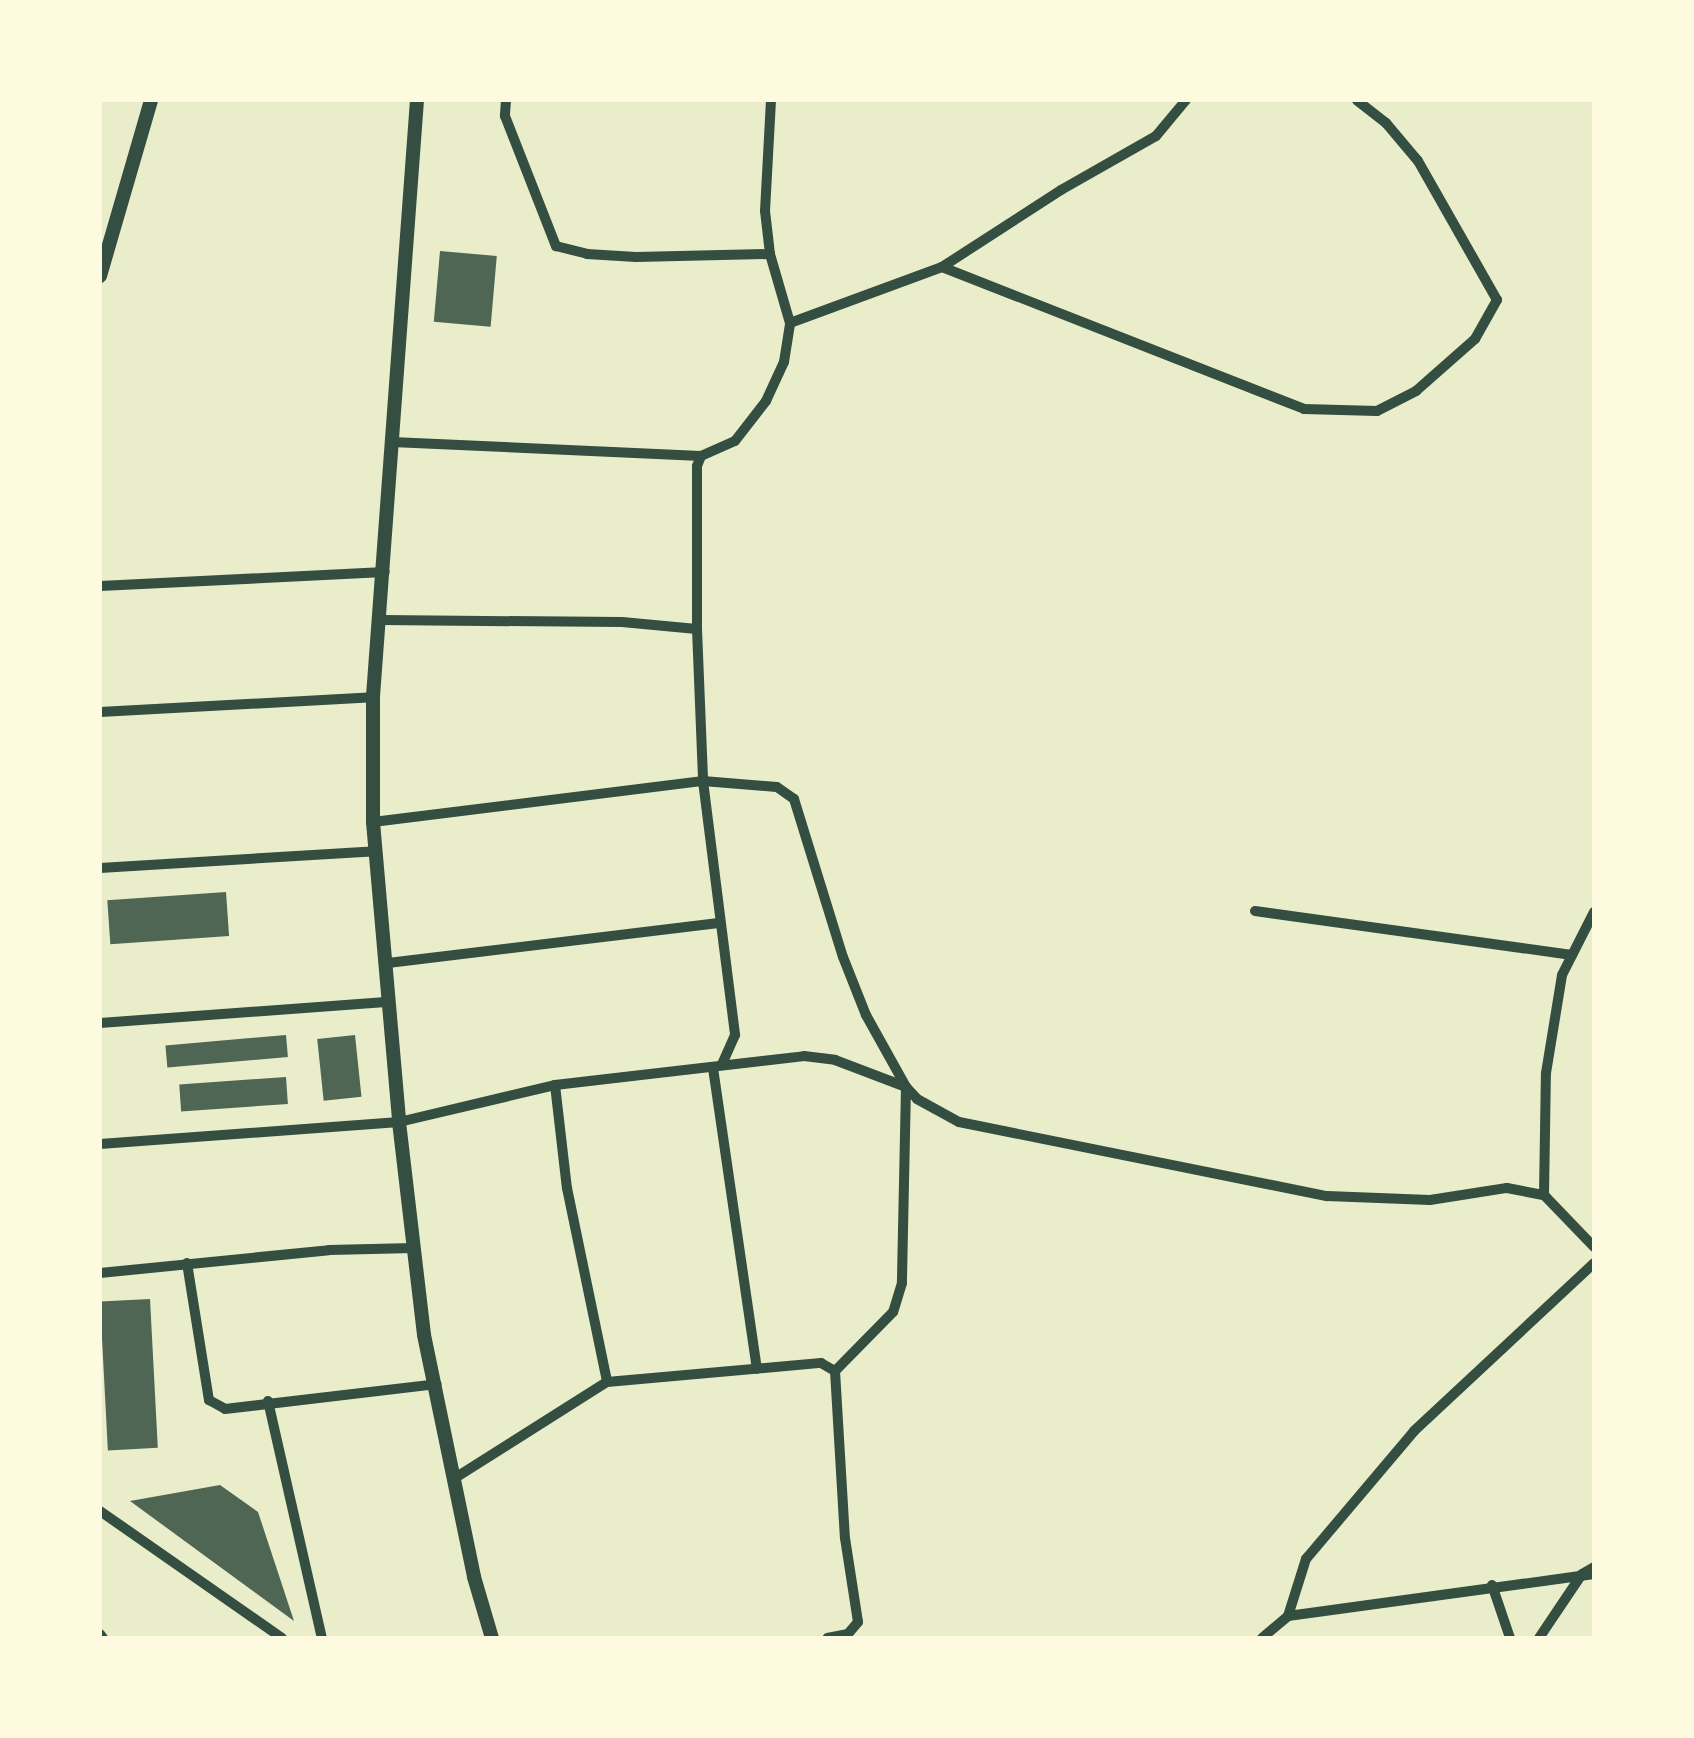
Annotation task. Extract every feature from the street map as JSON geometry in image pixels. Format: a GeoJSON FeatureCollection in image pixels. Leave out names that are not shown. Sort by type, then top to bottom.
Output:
{"type":"FeatureCollection","features":[{"type":"Feature","properties":{"kind":"street"},"geometry":{"type":"LineString","coordinates":[[100,276],[151,100]]}},
{"type":"Feature","properties":{"kind":"street"},"geometry":{"type":"LineString","coordinates":[[416,100],[373,697],[373,822],[399,1122],[424,1335],[492,1638]]}},
{"type":"Feature","properties":{"kind":"street"},"geometry":{"type":"LineString","coordinates":[[506,100],[505,116],[556,246],[636,257],[770,254]]}},
{"type":"Feature","properties":{"kind":"street"},"geometry":{"type":"LineString","coordinates":[[392,442],[701,456],[735,440],[766,401],[784,362],[790,323],[770,254],[765,212],[770,100]]}},
{"type":"Feature","properties":{"kind":"street"},"geometry":{"type":"LineString","coordinates":[[790,323],[942,267],[1061,190],[1156,136],[1186,100]]}},
{"type":"Feature","properties":{"kind":"street"},"geometry":{"type":"LineString","coordinates":[[942,267],[1304,409],[1376,411],[1416,391],[1476,339],[1497,300],[1418,161],[1386,123],[1356,100]]}},
{"type":"Feature","properties":{"kind":"street"},"geometry":{"type":"LineString","coordinates":[[701,456],[696,466],[697,629],[703,781],[736,1035],[718,1066],[757,1369]]}},
{"type":"Feature","properties":{"kind":"street"},"geometry":{"type":"LineString","coordinates":[[100,586],[385,572]]}},
{"type":"Feature","properties":{"kind":"street"},"geometry":{"type":"LineString","coordinates":[[381,620],[622,622],[697,629]]}},
{"type":"Feature","properties":{"kind":"street"},"geometry":{"type":"LineString","coordinates":[[100,712],[373,697]]}},
{"type":"Feature","properties":{"kind":"street"},"geometry":{"type":"LineString","coordinates":[[373,822],[703,781],[776,787],[794,799],[843,957],[866,1015],[906,1087],[917,1099],[959,1122],[1327,1196],[1430,1200],[1507,1188],[1544,1196],[1594,1247]]}},
{"type":"Feature","properties":{"kind":"street"},"geometry":{"type":"LineString","coordinates":[[100,868],[375,851]]}},
{"type":"Feature","properties":{"kind":"street"},"geometry":{"type":"LineString","coordinates":[[1255,911],[1572,955]]}},
{"type":"Feature","properties":{"kind":"street"},"geometry":{"type":"LineString","coordinates":[[1544,1196],[1546,1074],[1562,976],[1594,912]]}},
{"type":"Feature","properties":{"kind":"street"},"geometry":{"type":"LineString","coordinates":[[388,963],[719,923]]}},
{"type":"Feature","properties":{"kind":"street"},"geometry":{"type":"LineString","coordinates":[[100,1023],[389,1002]]}},
{"type":"Feature","properties":{"kind":"street"},"geometry":{"type":"LineString","coordinates":[[100,1144],[399,1122],[555,1085],[804,1056],[835,1060],[906,1087]]}},
{"type":"Feature","properties":{"kind":"street"},"geometry":{"type":"LineString","coordinates":[[555,1085],[567,1188],[608,1382]]}},
{"type":"Feature","properties":{"kind":"street"},"geometry":{"type":"LineString","coordinates":[[827,1638],[848,1634],[858,1622],[845,1538],[835,1371],[893,1312],[902,1283],[906,1087]]}},
{"type":"Feature","properties":{"kind":"street"},"geometry":{"type":"LineString","coordinates":[[100,1272],[187,1262],[414,1248]]}},
{"type":"Feature","properties":{"kind":"street"},"geometry":{"type":"LineString","coordinates":[[187,1262],[208,1400],[226,1409],[268,1401],[437,1384]]}},
{"type":"Feature","properties":{"kind":"street"},"geometry":{"type":"LineString","coordinates":[[1288,1616],[1306,1559],[1414,1431],[1594,1263]]}},
{"type":"Feature","properties":{"kind":"street"},"geometry":{"type":"LineString","coordinates":[[455,1478],[608,1382],[821,1363],[835,1371]]}},
{"type":"Feature","properties":{"kind":"street"},"geometry":{"type":"LineString","coordinates":[[268,1401],[322,1638]]}},
{"type":"Feature","properties":{"kind":"street"},"geometry":{"type":"LineString","coordinates":[[100,1511],[282,1638]]}},
{"type":"Feature","properties":{"kind":"street"},"geometry":{"type":"LineString","coordinates":[[1262,1638],[1288,1616],[1590,1572]]}},
{"type":"Feature","properties":{"kind":"street"},"geometry":{"type":"LineString","coordinates":[[1539,1638],[1590,1572]]}},
{"type":"Feature","properties":{"kind":"street"},"geometry":{"type":"LineString","coordinates":[[1492,1585],[1510,1638]]}},
{"type":"Feature","properties":{"kind":"building"},"geometry":{"type":"Polygon","coordinates":[[[440,251],[497,256],[491,327],[434,322],[440,251]]]}},
{"type":"Feature","properties":{"kind":"building"},"geometry":{"type":"Polygon","coordinates":[[[226,892],[229,936],[110,944],[107,900],[226,892]]]}},
{"type":"Feature","properties":{"kind":"building"},"geometry":{"type":"Polygon","coordinates":[[[286,1035],[288,1057],[167,1067],[165,1046],[286,1035]]]}},
{"type":"Feature","properties":{"kind":"building"},"geometry":{"type":"Polygon","coordinates":[[[355,1035],[361,1097],[324,1101],[317,1039],[355,1035]]]}},
{"type":"Feature","properties":{"kind":"building"},"geometry":{"type":"Polygon","coordinates":[[[286,1077],[288,1104],[181,1111],[179,1084],[286,1077]]]}},
{"type":"Feature","properties":{"kind":"building"},"geometry":{"type":"Polygon","coordinates":[[[150,1299],[158,1448],[108,1450],[100,1302],[150,1299]]]}},
{"type":"Feature","properties":{"kind":"building"},"geometry":{"type":"Polygon","coordinates":[[[220,1485],[258,1512],[294,1621],[130,1501],[220,1485]]]}}]}
